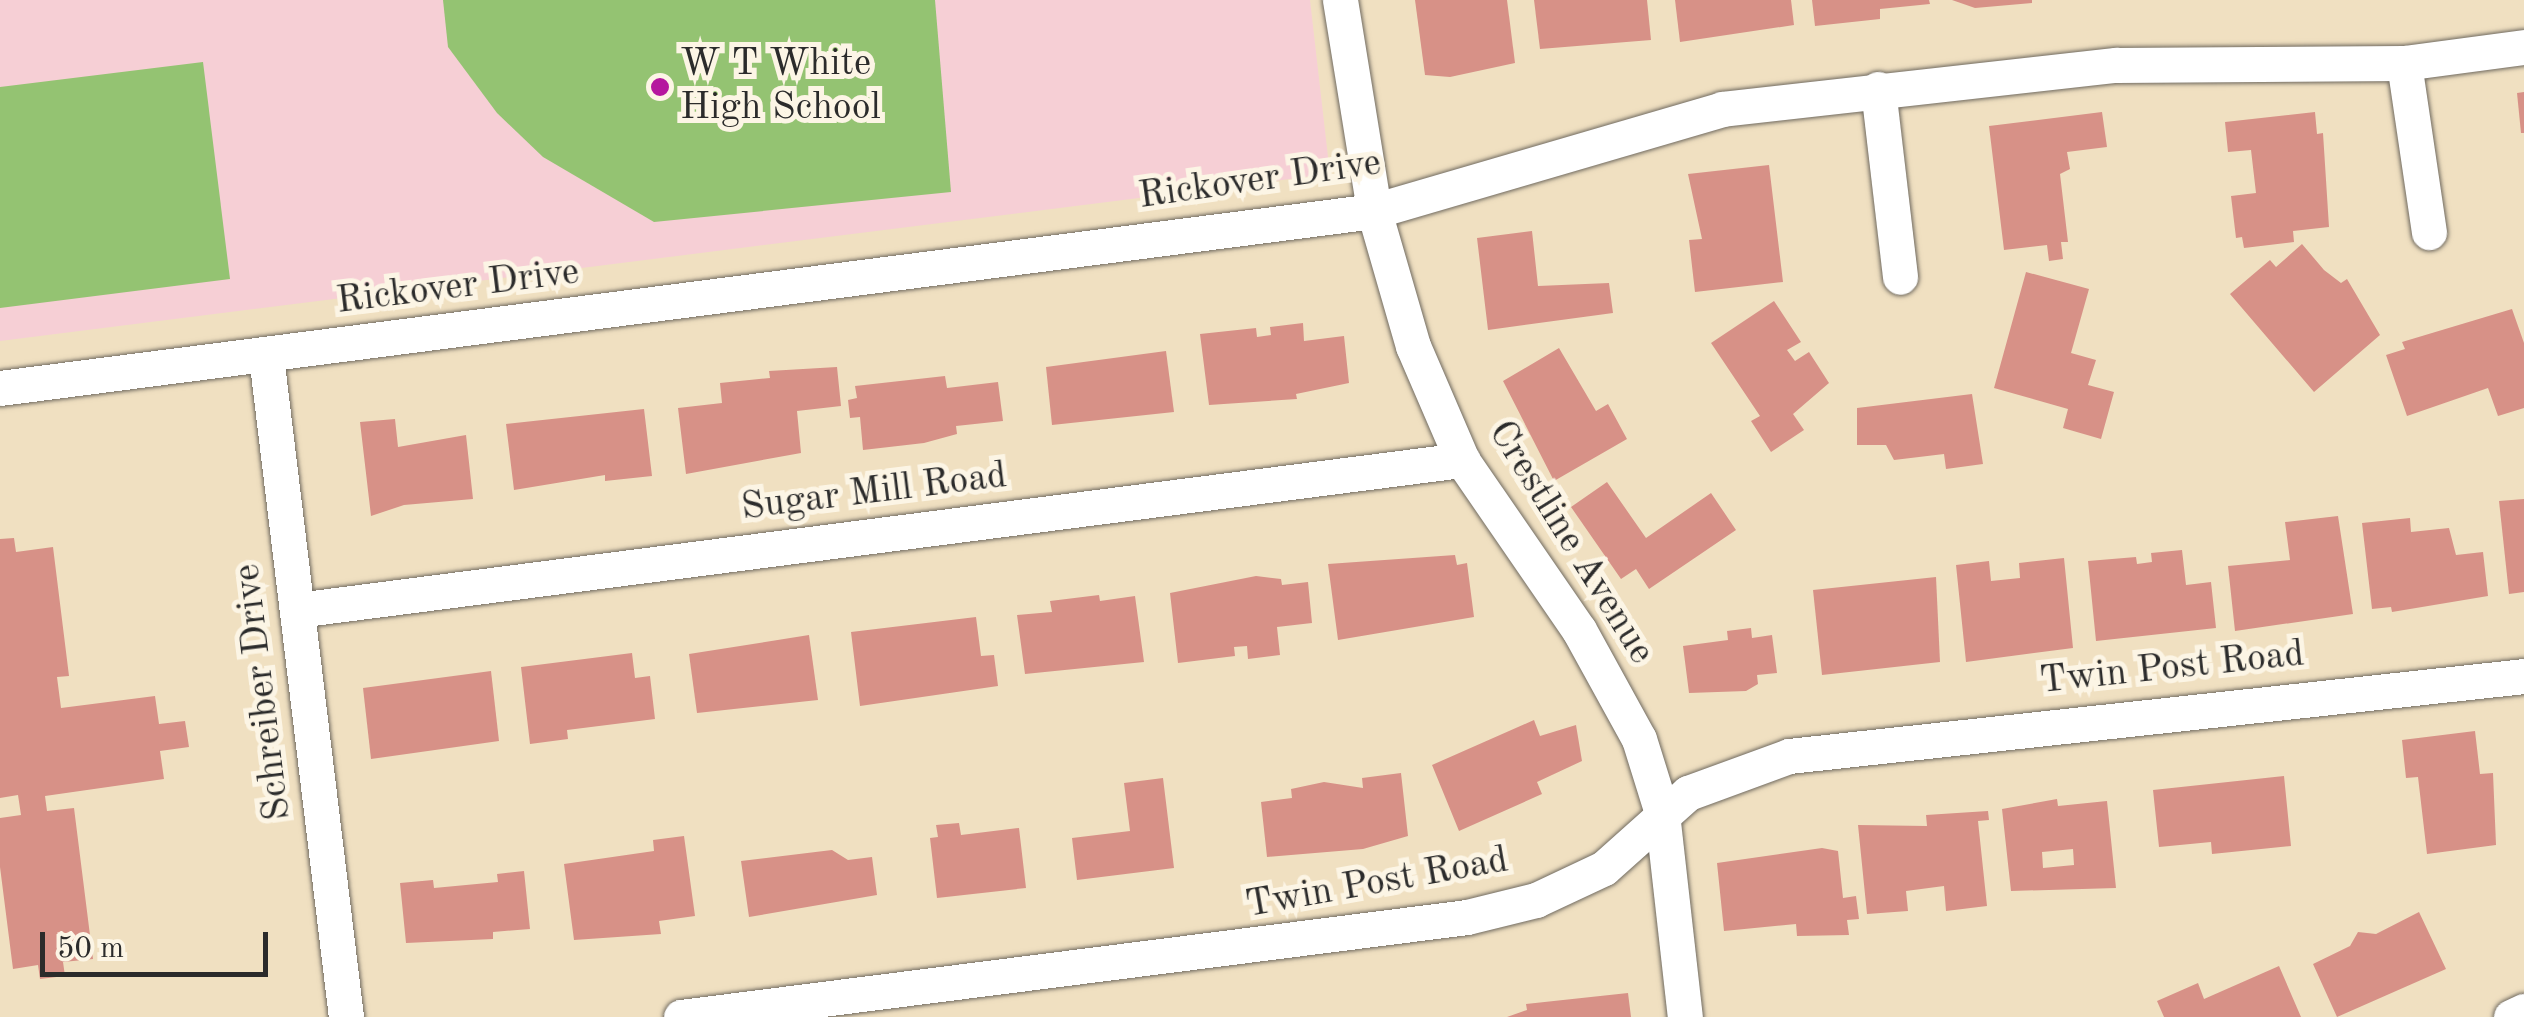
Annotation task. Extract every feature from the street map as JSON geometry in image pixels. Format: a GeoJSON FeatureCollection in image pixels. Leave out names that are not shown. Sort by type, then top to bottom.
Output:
{"type":"FeatureCollection","features":[{"type":"Feature","properties":{"kind":"street","name":"Crestline Avenue"},"geometry":{"type":"LineString","coordinates":[[1340,0],[1374,211],[1413,346],[1462,460],[1601,668],[1639,738],[1662,813],[1685,1017]]}},
{"type":"Feature","properties":{"kind":"street","name":"Rickover Drive"},"geometry":{"type":"LineString","coordinates":[[0,388],[1374,211],[1722,109],[2116,65],[2404,63],[2524,47]]}},
{"type":"Feature","properties":{"kind":"street"},"geometry":{"type":"LineString","coordinates":[[2404,63],[2430,232]]}},
{"type":"Feature","properties":{"kind":"street"},"geometry":{"type":"LineString","coordinates":[[1878,89],[1900,278]]}},
{"type":"Feature","properties":{"kind":"street","name":"Schreiber Drive"},"geometry":{"type":"LineString","coordinates":[[266,356],[346,1017]]}},
{"type":"Feature","properties":{"kind":"street","name":"Sugar Mill Road"},"geometry":{"type":"LineString","coordinates":[[297,610],[1462,460]]}},
{"type":"Feature","properties":{"kind":"street","name":"Twin Post Road"},"geometry":{"type":"LineString","coordinates":[[681,1017],[1467,917],[1536,900],[1604,868],[1662,813],[1746,768],[1857,744],[2524,676]]}},
{"type":"Feature","properties":{"kind":"street"},"geometry":{"type":"LineString","coordinates":[[2510,1017],[2524,1011]]}},
{"type":"Feature","properties":{"kind":"shaded area","name":"W T White High School"},"geometry":{"type":"Polygon","coordinates":[[[0,0],[1310,0],[1330,174],[0,341],[0,0]]]}},
{"type":"Feature","properties":{"kind":"green space"},"geometry":{"type":"Polygon","coordinates":[[[443,0],[935,0],[951,192],[654,222],[543,157],[497,113],[448,47],[443,0]]]}},
{"type":"Feature","properties":{"kind":"green space"},"geometry":{"type":"Polygon","coordinates":[[[203,62],[230,279],[0,308],[0,87],[203,62]]]}},
{"type":"Feature","properties":{"kind":"building"},"geometry":{"type":"Polygon","coordinates":[[[1415,0],[1507,0],[1515,63],[1450,77],[1425,75],[1415,0]]]}},
{"type":"Feature","properties":{"kind":"building"},"geometry":{"type":"Polygon","coordinates":[[[1534,0],[1647,0],[1651,40],[1540,49],[1534,0]]]}},
{"type":"Feature","properties":{"kind":"building"},"geometry":{"type":"Polygon","coordinates":[[[1675,0],[1791,0],[1794,25],[1680,42],[1675,0]]]}},
{"type":"Feature","properties":{"kind":"building"},"geometry":{"type":"Polygon","coordinates":[[[1812,0],[1929,0],[1930,4],[1880,9],[1880,19],[1815,26],[1812,0]]]}},
{"type":"Feature","properties":{"kind":"building"},"geometry":{"type":"Polygon","coordinates":[[[1952,0],[2032,0],[2032,3],[1975,8],[1952,0]]]}},
{"type":"Feature","properties":{"kind":"building"},"geometry":{"type":"Polygon","coordinates":[[[2524,92],[2524,133],[2521,133],[2517,93],[2524,92]]]}},
{"type":"Feature","properties":{"kind":"building"},"geometry":{"type":"Polygon","coordinates":[[[2102,112],[2107,147],[2067,152],[2070,169],[2060,174],[2068,242],[2061,242],[2063,259],[2049,261],[2047,245],[2004,250],[1989,126],[2102,112]]]}},
{"type":"Feature","properties":{"kind":"building"},"geometry":{"type":"Polygon","coordinates":[[[2315,112],[2317,134],[2323,133],[2329,227],[2293,231],[2294,242],[2244,248],[2242,237],[2236,238],[2231,196],[2256,193],[2251,150],[2228,152],[2225,122],[2315,112]]]}},
{"type":"Feature","properties":{"kind":"building"},"geometry":{"type":"Polygon","coordinates":[[[1769,165],[1783,282],[1695,292],[1689,240],[1702,239],[1688,174],[1769,165]]]}},
{"type":"Feature","properties":{"kind":"building"},"geometry":{"type":"Polygon","coordinates":[[[1532,231],[1538,286],[1609,283],[1613,313],[1488,330],[1477,238],[1532,231]]]}},
{"type":"Feature","properties":{"kind":"building"},"geometry":{"type":"Polygon","coordinates":[[[2302,244],[2324,270],[2341,283],[2347,279],[2380,335],[2314,392],[2230,294],[2270,260],[2276,267],[2302,244]]]}},
{"type":"Feature","properties":{"kind":"building"},"geometry":{"type":"Polygon","coordinates":[[[2026,272],[2089,289],[2071,353],[2096,360],[2088,385],[2114,392],[2101,439],[2063,428],[2068,409],[1994,388],[2026,272]]]}},
{"type":"Feature","properties":{"kind":"building"},"geometry":{"type":"Polygon","coordinates":[[[1774,301],[1801,342],[1787,350],[1795,361],[1809,352],[1829,383],[1793,414],[1804,430],[1771,452],[1751,421],[1760,416],[1711,343],[1774,301]]]}},
{"type":"Feature","properties":{"kind":"building"},"geometry":{"type":"Polygon","coordinates":[[[2512,309],[2524,343],[2524,408],[2498,416],[2488,388],[2407,416],[2386,355],[2405,349],[2402,342],[2512,309]]]}},
{"type":"Feature","properties":{"kind":"building"},"geometry":{"type":"Polygon","coordinates":[[[1303,323],[1304,341],[1344,336],[1349,383],[1296,394],[1297,399],[1209,405],[1200,334],[1256,328],[1257,337],[1271,335],[1270,327],[1303,323]]]}},
{"type":"Feature","properties":{"kind":"building"},"geometry":{"type":"Polygon","coordinates":[[[1559,348],[1596,411],[1608,404],[1627,439],[1554,481],[1503,381],[1559,348]]]}},
{"type":"Feature","properties":{"kind":"building"},"geometry":{"type":"Polygon","coordinates":[[[1166,351],[1174,412],[1052,425],[1046,367],[1166,351]]]}},
{"type":"Feature","properties":{"kind":"building"},"geometry":{"type":"Polygon","coordinates":[[[837,367],[841,406],[797,411],[801,453],[686,474],[678,408],[722,403],[720,383],[770,378],[769,371],[837,367]]]}},
{"type":"Feature","properties":{"kind":"building"},"geometry":{"type":"Polygon","coordinates":[[[945,376],[947,388],[998,382],[1003,421],[956,426],[957,434],[924,443],[863,450],[860,417],[850,418],[848,400],[857,398],[855,386],[945,376]]]}},
{"type":"Feature","properties":{"kind":"building"},"geometry":{"type":"Polygon","coordinates":[[[1972,394],[1983,464],[1946,469],[1944,454],[1894,460],[1886,445],[1857,445],[1857,408],[1972,394]]]}},
{"type":"Feature","properties":{"kind":"building"},"geometry":{"type":"Polygon","coordinates":[[[644,409],[652,476],[605,481],[605,475],[514,490],[506,424],[644,409]]]}},
{"type":"Feature","properties":{"kind":"building"},"geometry":{"type":"Polygon","coordinates":[[[395,419],[398,447],[466,435],[473,499],[404,505],[371,516],[360,422],[395,419]]]}},
{"type":"Feature","properties":{"kind":"building"},"geometry":{"type":"Polygon","coordinates":[[[1607,482],[1646,538],[1711,493],[1736,530],[1649,589],[1636,569],[1621,579],[1571,507],[1607,482]]]}},
{"type":"Feature","properties":{"kind":"building"},"geometry":{"type":"Polygon","coordinates":[[[2524,499],[2524,592],[2509,594],[2499,501],[2524,499]]]}},
{"type":"Feature","properties":{"kind":"building"},"geometry":{"type":"Polygon","coordinates":[[[2338,516],[2353,614],[2235,631],[2228,566],[2290,560],[2285,522],[2338,516]]]}},
{"type":"Feature","properties":{"kind":"building"},"geometry":{"type":"Polygon","coordinates":[[[2410,518],[2411,532],[2449,528],[2456,555],[2483,552],[2488,596],[2392,612],[2391,607],[2372,609],[2362,523],[2410,518]]]}},
{"type":"Feature","properties":{"kind":"building"},"geometry":{"type":"Polygon","coordinates":[[[14,538],[16,552],[53,547],[69,676],[57,677],[61,708],[155,696],[159,724],[185,721],[189,747],[160,751],[164,779],[45,796],[47,811],[74,808],[93,959],[63,962],[65,976],[40,979],[38,965],[13,969],[0,867],[0,818],[21,815],[18,795],[0,798],[0,539],[14,538]]]}},
{"type":"Feature","properties":{"kind":"building"},"geometry":{"type":"Polygon","coordinates":[[[2182,550],[2186,585],[2211,582],[2216,628],[2096,641],[2088,561],[2136,557],[2137,564],[2152,562],[2151,553],[2182,550]]]}},
{"type":"Feature","properties":{"kind":"building"},"geometry":{"type":"Polygon","coordinates":[[[1455,555],[1457,565],[1467,563],[1474,617],[1338,640],[1328,564],[1455,555]]]}},
{"type":"Feature","properties":{"kind":"building"},"geometry":{"type":"Polygon","coordinates":[[[2064,558],[2073,648],[1966,662],[1956,565],[1989,561],[1991,581],[2020,578],[2019,563],[2064,558]]]}},
{"type":"Feature","properties":{"kind":"building"},"geometry":{"type":"Polygon","coordinates":[[[1256,576],[1281,579],[1282,585],[1308,582],[1312,623],[1277,627],[1280,655],[1248,659],[1247,646],[1234,647],[1235,656],[1178,663],[1170,593],[1256,576]]]}},
{"type":"Feature","properties":{"kind":"building"},"geometry":{"type":"Polygon","coordinates":[[[1936,577],[1940,662],[1822,675],[1813,590],[1936,577]]]}},
{"type":"Feature","properties":{"kind":"building"},"geometry":{"type":"Polygon","coordinates":[[[1099,595],[1100,601],[1135,596],[1144,662],[1025,674],[1017,615],[1052,612],[1050,601],[1099,595]]]}},
{"type":"Feature","properties":{"kind":"building"},"geometry":{"type":"Polygon","coordinates":[[[976,617],[981,656],[994,655],[998,686],[860,706],[851,632],[976,617]]]}},
{"type":"Feature","properties":{"kind":"building"},"geometry":{"type":"Polygon","coordinates":[[[1751,628],[1752,638],[1772,635],[1777,673],[1757,675],[1758,684],[1746,691],[1689,693],[1683,646],[1728,640],[1727,631],[1751,628]]]}},
{"type":"Feature","properties":{"kind":"building"},"geometry":{"type":"Polygon","coordinates":[[[809,635],[818,700],[697,713],[689,654],[809,635]]]}},
{"type":"Feature","properties":{"kind":"building"},"geometry":{"type":"Polygon","coordinates":[[[632,653],[635,678],[650,676],[655,719],[567,730],[568,739],[530,744],[521,667],[632,653]]]}},
{"type":"Feature","properties":{"kind":"building"},"geometry":{"type":"Polygon","coordinates":[[[491,671],[499,741],[371,759],[363,688],[491,671]]]}},
{"type":"Feature","properties":{"kind":"building"},"geometry":{"type":"Polygon","coordinates":[[[1534,720],[1540,736],[1576,725],[1582,761],[1537,782],[1542,794],[1459,831],[1432,765],[1534,720]]]}},
{"type":"Feature","properties":{"kind":"building"},"geometry":{"type":"Polygon","coordinates":[[[2475,731],[2480,774],[2493,773],[2496,845],[2427,854],[2418,777],[2406,778],[2402,740],[2475,731]]]}},
{"type":"Feature","properties":{"kind":"building"},"geometry":{"type":"Polygon","coordinates":[[[1401,773],[1408,836],[1363,849],[1267,857],[1261,802],[1292,798],[1291,789],[1324,782],[1363,788],[1362,778],[1401,773]]]}},
{"type":"Feature","properties":{"kind":"building"},"geometry":{"type":"Polygon","coordinates":[[[2284,776],[2291,846],[2212,854],[2211,842],[2159,847],[2153,790],[2284,776]]]}},
{"type":"Feature","properties":{"kind":"building"},"geometry":{"type":"Polygon","coordinates":[[[1163,778],[1174,868],[1077,880],[1072,838],[1130,831],[1124,783],[1163,778]]]}},
{"type":"Feature","properties":{"kind":"building"},"geometry":{"type":"Polygon","coordinates":[[[2057,799],[2058,806],[2107,801],[2116,888],[2011,891],[2002,809],[2057,799]],[[2073,849],[2042,852],[2043,868],[2074,865],[2073,849]]]}},
{"type":"Feature","properties":{"kind":"building"},"geometry":{"type":"Polygon","coordinates":[[[1988,811],[1989,820],[1978,821],[1987,906],[1946,911],[1944,886],[1906,891],[1908,911],[1867,914],[1858,825],[1927,826],[1926,815],[1988,811]]]}},
{"type":"Feature","properties":{"kind":"building"},"geometry":{"type":"Polygon","coordinates":[[[959,823],[961,835],[1019,828],[1026,888],[937,898],[930,838],[938,837],[936,825],[959,823]]]}},
{"type":"Feature","properties":{"kind":"building"},"geometry":{"type":"Polygon","coordinates":[[[684,836],[695,916],[659,921],[661,934],[574,940],[564,864],[654,851],[653,840],[684,836]]]}},
{"type":"Feature","properties":{"kind":"building"},"geometry":{"type":"Polygon","coordinates":[[[1822,848],[1838,851],[1843,898],[1856,896],[1859,919],[1847,920],[1849,935],[1797,936],[1796,924],[1724,931],[1717,863],[1822,848]]]}},
{"type":"Feature","properties":{"kind":"building"},"geometry":{"type":"Polygon","coordinates":[[[832,850],[848,860],[872,857],[877,895],[749,917],[741,861],[832,850]]]}},
{"type":"Feature","properties":{"kind":"building"},"geometry":{"type":"Polygon","coordinates":[[[524,871],[530,929],[493,932],[493,939],[406,943],[400,883],[433,880],[434,888],[498,882],[497,874],[524,871]]]}},
{"type":"Feature","properties":{"kind":"building"},"geometry":{"type":"Polygon","coordinates":[[[2419,912],[2446,969],[2337,1017],[2313,964],[2350,946],[2358,932],[2376,934],[2419,912]]]}},
{"type":"Feature","properties":{"kind":"building"},"geometry":{"type":"Polygon","coordinates":[[[2279,966],[2301,1017],[2164,1017],[2157,1001],[2198,983],[2204,999],[2279,966]]]}},
{"type":"Feature","properties":{"kind":"building"},"geometry":{"type":"Polygon","coordinates":[[[1628,993],[1631,1017],[1507,1017],[1527,1010],[1526,1004],[1628,993]]]}},
{"type":"Feature","properties":{"kind":"place","name":"W T White High School"},"geometry":{"type":"Point","coordinates":[660,87]}}]}
